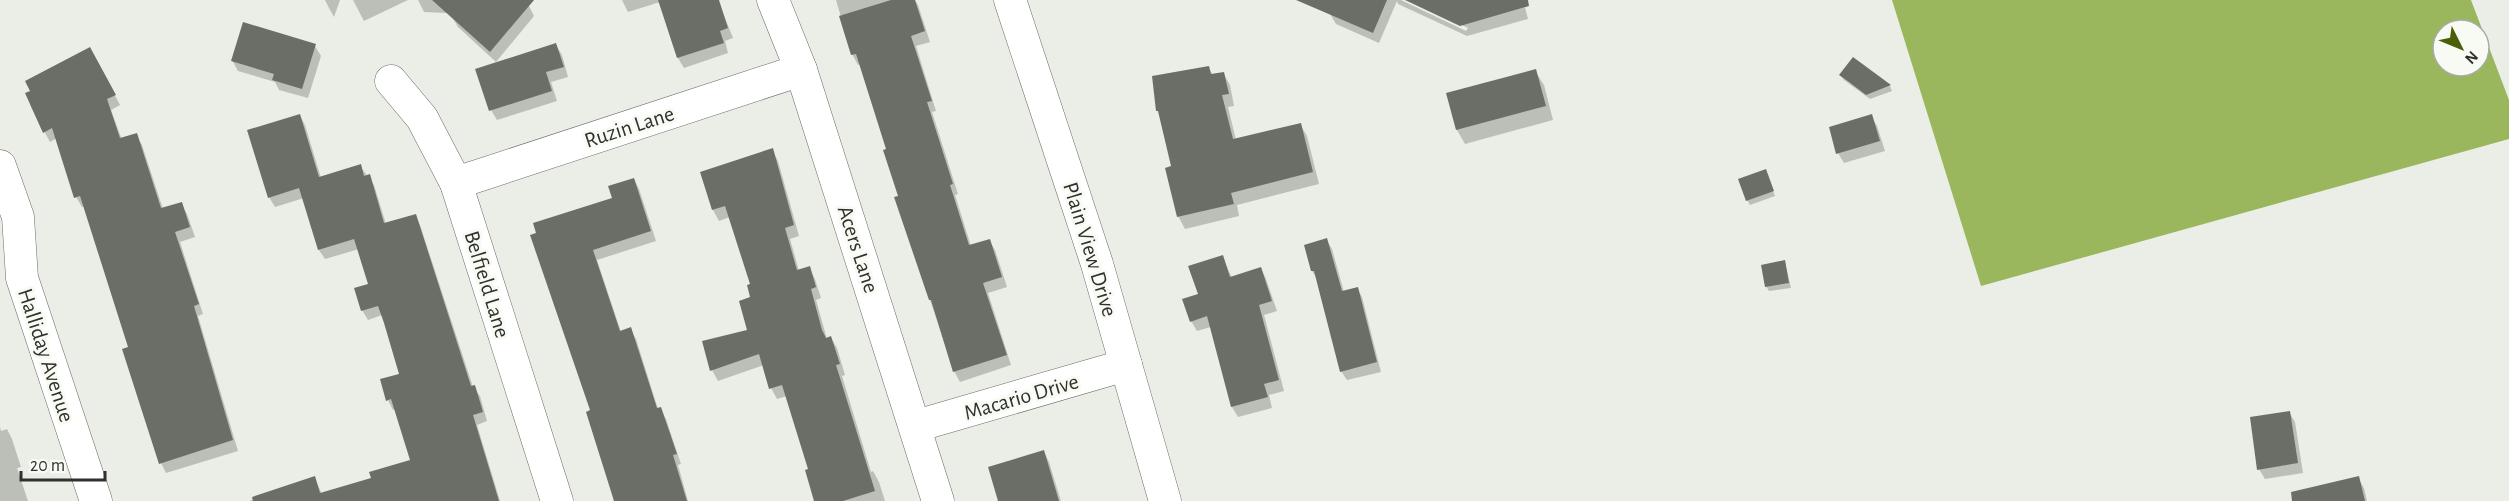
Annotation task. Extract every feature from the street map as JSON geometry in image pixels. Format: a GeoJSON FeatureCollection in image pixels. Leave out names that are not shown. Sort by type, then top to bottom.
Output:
{"type":"FeatureCollection","features":[{"type":"Feature","properties":{"kind":"street","name":"Acers Lane"},"geometry":{"type":"LineString","coordinates":[[773,0],[801,70],[938,501]]}},
{"type":"Feature","properties":{"kind":"street","name":"Plain View Drive"},"geometry":{"type":"LineString","coordinates":[[1010,0],[1097,264],[1165,501]]}},
{"type":"Feature","properties":{"kind":"street","name":"Ruzin Lane"},"geometry":{"type":"LineString","coordinates":[[456,183],[801,70]]}},
{"type":"Feature","properties":{"kind":"street","name":"Belfield Lane"},"geometry":{"type":"LineString","coordinates":[[391,81],[422,118],[456,183],[556,501]]}},
{"type":"Feature","properties":{"kind":"street","name":"Halliday Avenue"},"geometry":{"type":"LineString","coordinates":[[0,166],[18,217],[11,282]]}},
{"type":"Feature","properties":{"kind":"street","name":"Halliday Avenue"},"geometry":{"type":"LineString","coordinates":[[0,251],[96,501]]}},
{"type":"Feature","properties":{"kind":"street","name":"Macario Drive"},"geometry":{"type":"LineString","coordinates":[[915,426],[1126,365]]}},
{"type":"Feature","properties":{"kind":"green space"},"geometry":{"type":"Polygon","coordinates":[[[1892,0],[2471,0],[2478,18],[2431,18],[2431,78],[2491,78],[2491,53],[2509,100],[2509,139],[1981,286],[1892,0]]]}},
{"type":"Feature","properties":{"kind":"building"},"geometry":{"type":"Polygon","coordinates":[[[432,0],[534,0],[490,52],[432,0]]]}},
{"type":"Feature","properties":{"kind":"building"},"geometry":{"type":"Polygon","coordinates":[[[658,0],[719,0],[728,28],[720,31],[724,43],[677,58],[658,0]]]}},
{"type":"Feature","properties":{"kind":"building"},"geometry":{"type":"Polygon","coordinates":[[[891,0],[915,0],[925,31],[911,36],[932,101],[927,102],[953,184],[950,185],[969,245],[990,239],[1002,277],[983,283],[1007,355],[953,372],[931,300],[929,300],[894,197],[898,196],[883,150],[886,149],[856,54],[851,55],[839,16],[891,0]]]}},
{"type":"Feature","properties":{"kind":"building"},"geometry":{"type":"Polygon","coordinates":[[[1296,0],[1387,0],[1373,33],[1296,0]]]}},
{"type":"Feature","properties":{"kind":"building"},"geometry":{"type":"Polygon","coordinates":[[[1405,0],[1528,0],[1529,6],[1460,26],[1405,0]]]}},
{"type":"Feature","properties":{"kind":"building"},"geometry":{"type":"Polygon","coordinates":[[[243,22],[316,44],[302,89],[272,80],[274,74],[231,61],[243,22]]]}},
{"type":"Feature","properties":{"kind":"building"},"geometry":{"type":"Polygon","coordinates":[[[556,43],[564,67],[546,72],[552,91],[489,111],[475,69],[556,43]]]}},
{"type":"Feature","properties":{"kind":"building"},"geometry":{"type":"Polygon","coordinates":[[[90,47],[116,95],[107,99],[120,138],[137,133],[161,208],[182,202],[190,227],[175,232],[199,304],[194,306],[233,440],[159,464],[122,349],[128,347],[80,196],[74,198],[52,128],[43,133],[25,93],[30,91],[25,81],[90,47]]]}},
{"type":"Feature","properties":{"kind":"building"},"geometry":{"type":"Polygon","coordinates":[[[1853,57],[1891,85],[1866,95],[1839,75],[1853,57]]]}},
{"type":"Feature","properties":{"kind":"building"},"geometry":{"type":"Polygon","coordinates":[[[1209,66],[1211,74],[1224,72],[1229,94],[1222,95],[1233,139],[1301,123],[1313,172],[1231,193],[1234,204],[1177,217],[1165,168],[1171,166],[1158,111],[1156,111],[1152,76],[1209,66]]]}},
{"type":"Feature","properties":{"kind":"building"},"geometry":{"type":"Polygon","coordinates":[[[1536,69],[1546,106],[1456,130],[1446,93],[1536,69]]]}},
{"type":"Feature","properties":{"kind":"building"},"geometry":{"type":"Polygon","coordinates":[[[300,114],[319,177],[361,164],[364,176],[370,174],[384,223],[416,214],[471,386],[475,385],[483,412],[473,415],[499,501],[253,501],[252,497],[315,476],[320,493],[371,478],[369,472],[410,460],[391,399],[386,401],[380,379],[399,374],[384,323],[378,306],[361,311],[354,288],[368,284],[354,239],[318,250],[299,188],[268,198],[247,130],[300,114]]]}},
{"type":"Feature","properties":{"kind":"building"},"geometry":{"type":"Polygon","coordinates":[[[1872,114],[1880,141],[1836,154],[1829,127],[1872,114]]]}},
{"type":"Feature","properties":{"kind":"building"},"geometry":{"type":"Polygon","coordinates":[[[773,148],[794,225],[785,228],[797,270],[810,266],[816,287],[811,289],[822,330],[826,338],[831,336],[840,364],[836,365],[875,491],[843,501],[814,501],[805,470],[808,469],[782,385],[769,389],[759,354],[710,371],[702,341],[747,330],[739,301],[750,297],[747,285],[750,284],[725,206],[712,210],[700,172],[773,148]]]}},
{"type":"Feature","properties":{"kind":"building"},"geometry":{"type":"Polygon","coordinates":[[[1766,169],[1774,191],[1746,201],[1738,179],[1766,169]]]}},
{"type":"Feature","properties":{"kind":"building"},"geometry":{"type":"Polygon","coordinates":[[[634,178],[651,231],[593,250],[620,331],[631,327],[657,408],[661,407],[677,454],[673,455],[687,501],[614,501],[586,412],[590,410],[530,235],[536,233],[533,223],[612,198],[608,186],[634,178]]]}},
{"type":"Feature","properties":{"kind":"building"},"geometry":{"type":"Polygon","coordinates":[[[1327,238],[1342,291],[1358,287],[1377,362],[1340,372],[1314,271],[1311,271],[1304,245],[1327,238]]]}},
{"type":"Feature","properties":{"kind":"building"},"geometry":{"type":"Polygon","coordinates":[[[1223,255],[1230,277],[1261,267],[1272,301],[1259,305],[1279,380],[1264,384],[1268,397],[1231,407],[1207,316],[1190,322],[1182,299],[1198,294],[1188,266],[1223,255]]]}},
{"type":"Feature","properties":{"kind":"building"},"geometry":{"type":"Polygon","coordinates":[[[1785,260],[1789,283],[1765,287],[1761,265],[1785,260]]]}},
{"type":"Feature","properties":{"kind":"building"},"geometry":{"type":"Polygon","coordinates":[[[2290,411],[2298,463],[2257,470],[2250,417],[2290,411]]]}},
{"type":"Feature","properties":{"kind":"building"},"geometry":{"type":"Polygon","coordinates":[[[1044,450],[1059,501],[998,501],[988,467],[1044,450]]]}},
{"type":"Feature","properties":{"kind":"building"},"geometry":{"type":"Polygon","coordinates":[[[2359,476],[2365,501],[2292,501],[2291,492],[2359,476]]]}}]}
